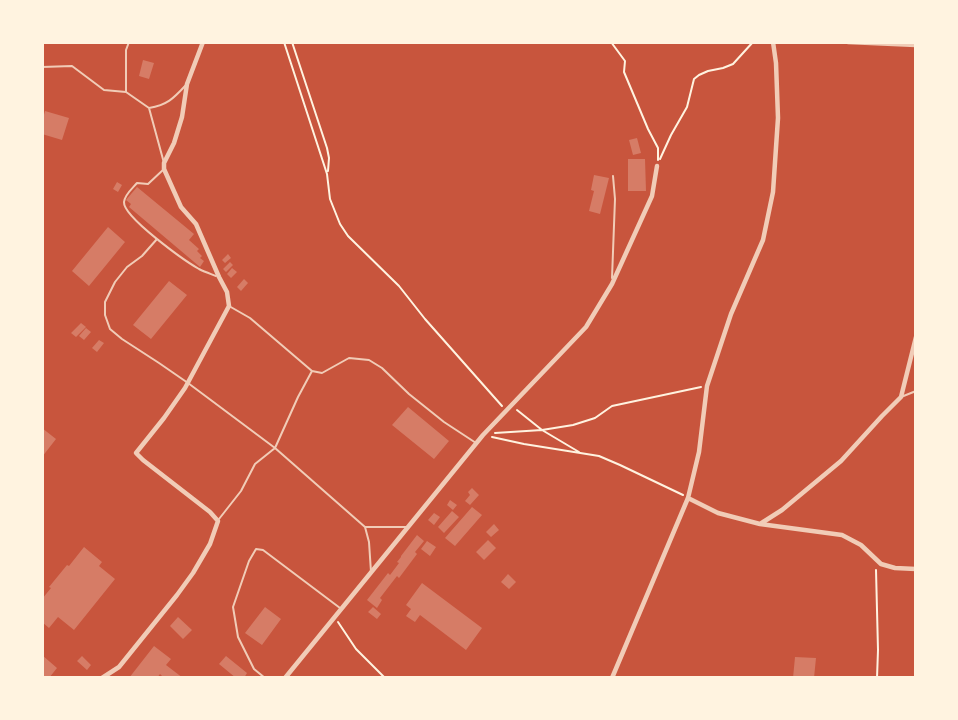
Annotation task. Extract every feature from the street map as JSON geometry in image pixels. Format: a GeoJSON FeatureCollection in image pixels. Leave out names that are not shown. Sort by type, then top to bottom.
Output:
{"type":"FeatureCollection","features":[{"type":"Feature","properties":{"kind":"street"},"geometry":{"type":"LineString","coordinates":[[102,678],[119,667],[177,596],[210,544],[218,521],[210,512],[136,453],[188,383],[229,306],[227,292],[196,224],[181,207],[164,169],[164,163],[174,143],[182,117],[187,84],[203,42]]}},
{"type":"Feature","properties":{"kind":"street"},"geometry":{"type":"LineString","coordinates":[[612,678],[688,498],[699,452],[706,386],[731,314],[763,240],[773,192],[778,118],[773,42]]}},
{"type":"Feature","properties":{"kind":"street"},"geometry":{"type":"LineString","coordinates":[[848,42],[916,45]]}},
{"type":"Feature","properties":{"kind":"street"},"geometry":{"type":"LineString","coordinates":[[285,678],[483,435],[586,327],[612,284],[652,196],[657,166]]}},
{"type":"Feature","properties":{"kind":"street"},"geometry":{"type":"LineString","coordinates":[[760,524],[782,510],[841,461],[902,397],[916,338]]}},
{"type":"Feature","properties":{"kind":"street"},"geometry":{"type":"LineString","coordinates":[[688,498],[718,513],[760,524],[842,535],[861,545],[881,564],[895,568],[916,569]]}},
{"type":"Feature","properties":{"kind":"lane"},"geometry":{"type":"LineString","coordinates":[[126,92],[126,50],[129,42]]}},
{"type":"Feature","properties":{"kind":"lane"},"geometry":{"type":"LineString","coordinates":[[42,67],[72,66],[104,90],[126,92],[149,108],[164,163]]}},
{"type":"Feature","properties":{"kind":"lane"},"geometry":{"type":"LineString","coordinates":[[149,108],[161,106],[171,100],[187,84]]}},
{"type":"Feature","properties":{"kind":"lane"},"geometry":{"type":"LineString","coordinates":[[164,169],[148,184],[137,183],[127,193],[124,203],[126,210],[177,255],[202,271],[219,277]]}},
{"type":"Feature","properties":{"kind":"lane"},"geometry":{"type":"LineString","coordinates":[[612,284],[615,199],[613,176]]}},
{"type":"Feature","properties":{"kind":"lane"},"geometry":{"type":"LineString","coordinates":[[157,239],[142,256],[127,267],[115,282],[105,302],[105,315],[110,329],[188,383],[275,448],[365,527],[369,542],[371,573]]}},
{"type":"Feature","properties":{"kind":"lane"},"geometry":{"type":"LineString","coordinates":[[229,306],[250,318],[312,371],[322,373],[349,358],[369,360],[382,368],[444,423],[477,443]]}},
{"type":"Feature","properties":{"kind":"lane"},"geometry":{"type":"LineString","coordinates":[[218,521],[241,491],[255,464],[275,448],[312,371]]}},
{"type":"Feature","properties":{"kind":"lane"},"geometry":{"type":"LineString","coordinates":[[902,397],[916,391]]}},
{"type":"Feature","properties":{"kind":"lane"},"geometry":{"type":"LineString","coordinates":[[365,527],[408,527]]}},
{"type":"Feature","properties":{"kind":"lane"},"geometry":{"type":"LineString","coordinates":[[266,678],[254,669],[238,637],[233,607],[249,561],[256,549],[263,550],[341,609]]}},
{"type":"Feature","properties":{"kind":"path"},"geometry":{"type":"LineString","coordinates":[[284,42],[327,174],[330,199],[340,224],[348,236],[399,286],[425,319],[507,410]]}},
{"type":"Feature","properties":{"kind":"path"},"geometry":{"type":"LineString","coordinates":[[292,42],[327,148],[329,158],[327,174]]}},
{"type":"Feature","properties":{"kind":"path"},"geometry":{"type":"LineString","coordinates":[[611,42],[625,61],[624,72],[658,148],[657,166]]}},
{"type":"Feature","properties":{"kind":"path"},"geometry":{"type":"LineString","coordinates":[[657,166],[671,135],[687,108],[694,79],[708,71],[733,64],[753,42]]}},
{"type":"Feature","properties":{"kind":"path"},"geometry":{"type":"LineString","coordinates":[[483,435],[573,425],[595,418],[612,406],[706,386]]}},
{"type":"Feature","properties":{"kind":"path"},"geometry":{"type":"LineString","coordinates":[[511,406],[542,430],[582,454]]}},
{"type":"Feature","properties":{"kind":"path"},"geometry":{"type":"LineString","coordinates":[[483,435],[599,456],[688,498]]}},
{"type":"Feature","properties":{"kind":"path"},"geometry":{"type":"LineString","coordinates":[[875,558],[877,678]]}},
{"type":"Feature","properties":{"kind":"path"},"geometry":{"type":"LineString","coordinates":[[335,617],[356,648],[386,678]]}},
{"type":"Feature","properties":{"kind":"building"},"geometry":{"type":"Polygon","coordinates":[[[143,60],[154,63],[149,79],[139,76],[143,60]]]}},
{"type":"Feature","properties":{"kind":"building"},"geometry":{"type":"Polygon","coordinates":[[[45,111],[69,118],[62,140],[42,134],[45,111]]]}},
{"type":"Feature","properties":{"kind":"building"},"geometry":{"type":"Polygon","coordinates":[[[637,138],[641,153],[633,155],[629,140],[637,138]]]}},
{"type":"Feature","properties":{"kind":"building"},"geometry":{"type":"Polygon","coordinates":[[[628,159],[645,159],[646,191],[628,191],[628,159]]]}},
{"type":"Feature","properties":{"kind":"building"},"geometry":{"type":"Polygon","coordinates":[[[594,175],[609,178],[600,214],[589,211],[594,191],[591,190],[594,175]]]}},
{"type":"Feature","properties":{"kind":"building"},"geometry":{"type":"Polygon","coordinates":[[[117,182],[122,185],[118,192],[113,189],[117,182]]]}},
{"type":"Feature","properties":{"kind":"building"},"geometry":{"type":"Polygon","coordinates":[[[137,187],[194,234],[189,240],[199,249],[197,251],[202,256],[200,258],[204,261],[200,267],[129,207],[131,204],[126,200],[137,187]]]}},
{"type":"Feature","properties":{"kind":"building"},"geometry":{"type":"Polygon","coordinates":[[[108,227],[125,242],[89,286],[72,271],[108,227]]]}},
{"type":"Feature","properties":{"kind":"building"},"geometry":{"type":"Polygon","coordinates":[[[228,254],[231,258],[225,263],[222,260],[228,254]]]}},
{"type":"Feature","properties":{"kind":"building"},"geometry":{"type":"Polygon","coordinates":[[[230,262],[233,265],[226,272],[223,269],[230,262]]]}},
{"type":"Feature","properties":{"kind":"building"},"geometry":{"type":"Polygon","coordinates":[[[232,268],[237,272],[231,278],[227,274],[232,268]]]}},
{"type":"Feature","properties":{"kind":"building"},"geometry":{"type":"Polygon","coordinates":[[[244,279],[248,283],[241,291],[237,287],[244,279]]]}},
{"type":"Feature","properties":{"kind":"building"},"geometry":{"type":"Polygon","coordinates":[[[169,281],[187,295],[151,339],[133,325],[169,281]]]}},
{"type":"Feature","properties":{"kind":"building"},"geometry":{"type":"Polygon","coordinates":[[[81,323],[86,327],[76,337],[71,333],[81,323]]]}},
{"type":"Feature","properties":{"kind":"building"},"geometry":{"type":"Polygon","coordinates":[[[86,328],[91,332],[84,340],[79,336],[86,328]]]}},
{"type":"Feature","properties":{"kind":"building"},"geometry":{"type":"Polygon","coordinates":[[[99,340],[104,343],[97,352],[92,348],[99,340]]]}},
{"type":"Feature","properties":{"kind":"building"},"geometry":{"type":"Polygon","coordinates":[[[408,407],[449,441],[434,459],[392,425],[408,407]]]}},
{"type":"Feature","properties":{"kind":"building"},"geometry":{"type":"Polygon","coordinates":[[[42,428],[56,439],[42,457],[42,428]]]}},
{"type":"Feature","properties":{"kind":"building"},"geometry":{"type":"Polygon","coordinates":[[[472,488],[479,495],[470,505],[465,501],[472,488]]]}},
{"type":"Feature","properties":{"kind":"building"},"geometry":{"type":"Polygon","coordinates":[[[450,500],[457,505],[453,510],[447,505],[450,500]]]}},
{"type":"Feature","properties":{"kind":"building"},"geometry":{"type":"Polygon","coordinates":[[[472,507],[482,515],[455,546],[445,538],[472,507]]]}},
{"type":"Feature","properties":{"kind":"building"},"geometry":{"type":"Polygon","coordinates":[[[452,511],[459,517],[444,533],[438,527],[452,511]]]}},
{"type":"Feature","properties":{"kind":"building"},"geometry":{"type":"Polygon","coordinates":[[[434,513],[440,517],[434,525],[428,520],[434,513]]]}},
{"type":"Feature","properties":{"kind":"building"},"geometry":{"type":"Polygon","coordinates":[[[494,524],[499,530],[491,537],[486,532],[494,524]]]}},
{"type":"Feature","properties":{"kind":"building"},"geometry":{"type":"Polygon","coordinates":[[[417,535],[424,541],[415,552],[417,554],[380,598],[382,600],[377,608],[367,600],[388,573],[390,575],[417,535]]]}},
{"type":"Feature","properties":{"kind":"building"},"geometry":{"type":"Polygon","coordinates":[[[488,540],[496,548],[484,560],[476,552],[488,540]]]}},
{"type":"Feature","properties":{"kind":"building"},"geometry":{"type":"Polygon","coordinates":[[[427,541],[436,547],[430,556],[421,549],[427,541]]]}},
{"type":"Feature","properties":{"kind":"building"},"geometry":{"type":"Polygon","coordinates":[[[84,547],[102,562],[99,566],[115,579],[74,630],[58,617],[49,628],[42,622],[42,599],[51,588],[49,587],[84,547]]]}},
{"type":"Feature","properties":{"kind":"building"},"geometry":{"type":"Polygon","coordinates":[[[508,574],[516,582],[509,589],[501,582],[508,574]]]}},
{"type":"Feature","properties":{"kind":"building"},"geometry":{"type":"Polygon","coordinates":[[[422,583],[482,628],[466,650],[420,615],[415,622],[406,616],[411,609],[406,605],[422,583]]]}},
{"type":"Feature","properties":{"kind":"building"},"geometry":{"type":"Polygon","coordinates":[[[265,607],[281,619],[262,645],[245,633],[265,607]]]}},
{"type":"Feature","properties":{"kind":"building"},"geometry":{"type":"Polygon","coordinates":[[[373,607],[381,614],[377,619],[368,612],[373,607]]]}},
{"type":"Feature","properties":{"kind":"building"},"geometry":{"type":"Polygon","coordinates":[[[178,617],[192,630],[183,639],[170,626],[178,617]]]}},
{"type":"Feature","properties":{"kind":"building"},"geometry":{"type":"Polygon","coordinates":[[[154,646],[171,659],[166,665],[183,678],[164,678],[160,674],[157,678],[129,678],[154,646]]]}},
{"type":"Feature","properties":{"kind":"building"},"geometry":{"type":"Polygon","coordinates":[[[42,655],[57,668],[49,678],[42,678],[42,655]]]}},
{"type":"Feature","properties":{"kind":"building"},"geometry":{"type":"Polygon","coordinates":[[[82,656],[91,665],[87,670],[77,661],[82,656]]]}},
{"type":"Feature","properties":{"kind":"building"},"geometry":{"type":"Polygon","coordinates":[[[226,656],[247,673],[244,678],[236,678],[219,664],[226,656]]]}},
{"type":"Feature","properties":{"kind":"building"},"geometry":{"type":"Polygon","coordinates":[[[795,657],[816,658],[814,678],[793,678],[795,657]]]}}]}
